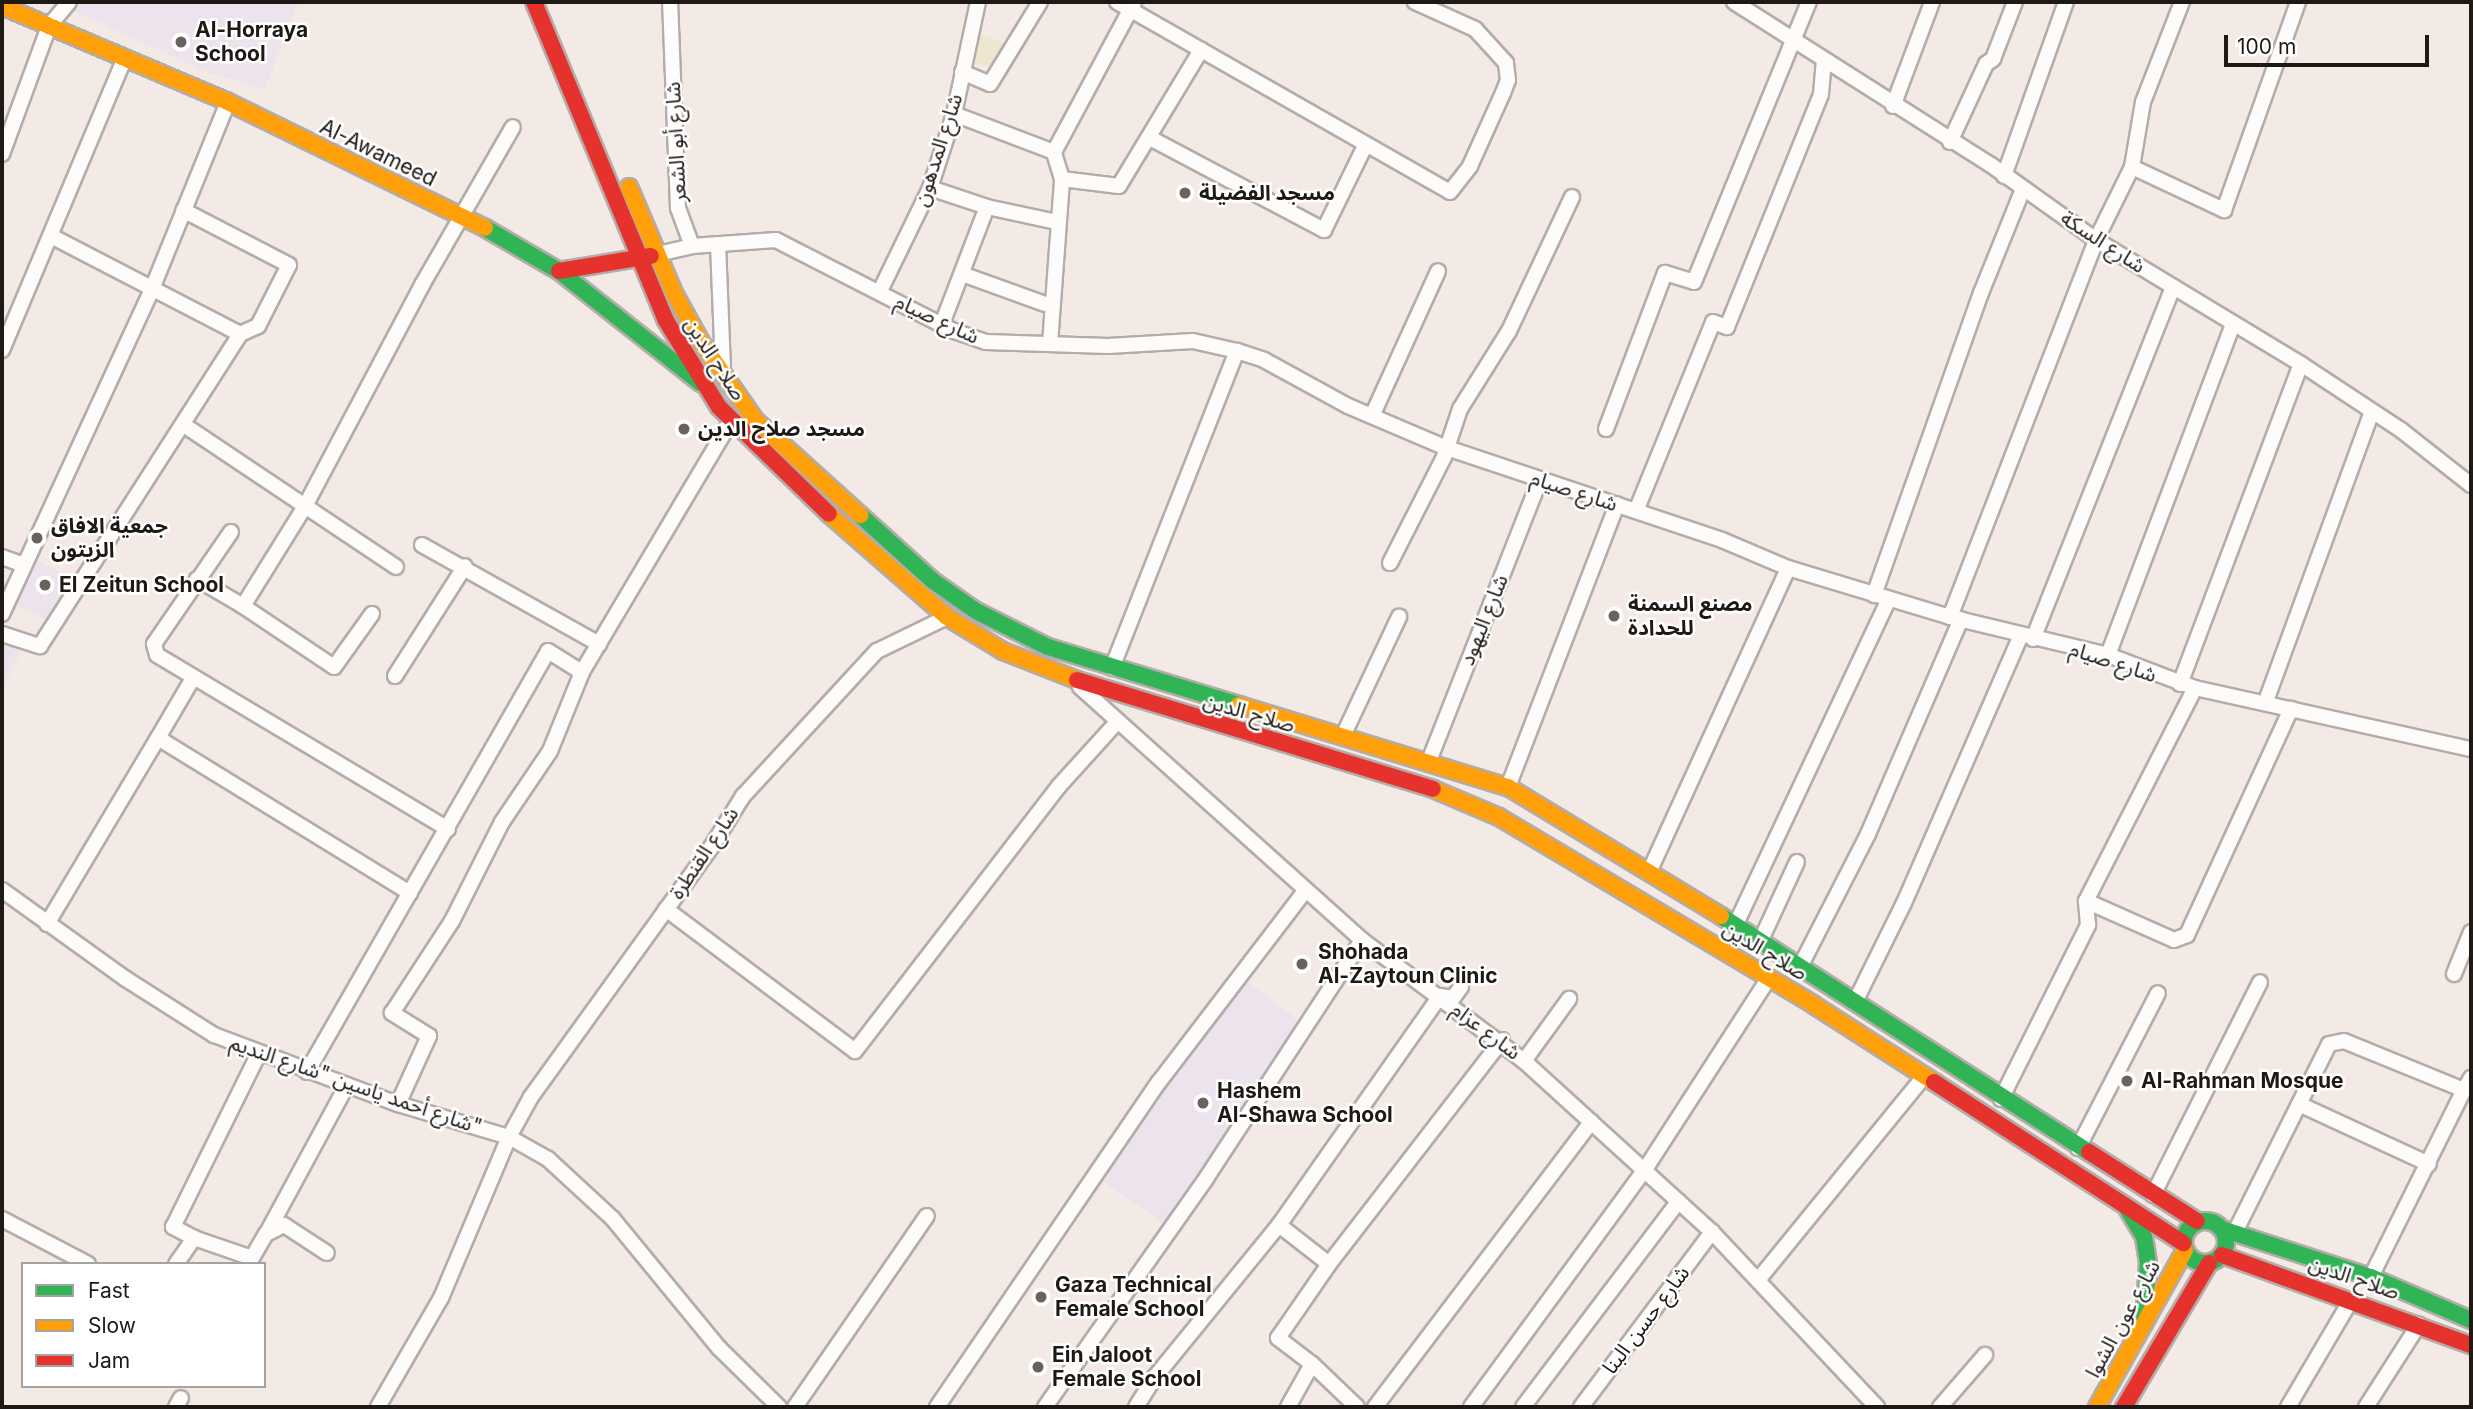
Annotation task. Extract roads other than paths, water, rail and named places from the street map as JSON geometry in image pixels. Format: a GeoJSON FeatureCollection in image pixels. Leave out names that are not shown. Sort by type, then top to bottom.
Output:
{"type":"FeatureCollection","features":[{"type":"Feature","properties":{"kind":"main road","name":"صلاح الدين"},"geometry":{"type":"LineString","coordinates":[[534,2],[638,259],[665,319],[707,388],[731,421],[849,534],[947,617],[1003,652],[1073,679],[1447,793],[1499,817],[1769,978],[2184,1247]]}},
{"type":"Feature","properties":{"kind":"main road","name":"Al-Awameed"},"geometry":{"type":"LineString","coordinates":[[2,6],[124,60],[229,102],[461,217],[559,271],[707,388]]}},
{"type":"Feature","properties":{"kind":"main road","name":"صلاح الدين"},"geometry":{"type":"LineString","coordinates":[[606,128],[674,293],[723,377],[755,420],[933,581],[976,611],[1048,647],[1508,787],[1650,870],[2001,1099],[2197,1222]]}},
{"type":"Feature","properties":{"kind":"main road"},"geometry":{"type":"LineString","coordinates":[[559,271],[658,254]]}},
{"type":"Feature","properties":{"kind":"main road"},"geometry":{"type":"LineString","coordinates":[[2126,1207],[2144,1237],[2148,1264],[2144,1324]]}},
{"type":"Feature","properties":{"kind":"main road"},"geometry":{"type":"LineString","coordinates":[[2124,1407],[2226,1242],[2228,1232],[2211,1221],[2197,1222],[2187,1230],[2184,1247],[2195,1261],[2215,1259]]}},
{"type":"Feature","properties":{"kind":"main road","name":"صلاح الدين"},"geometry":{"type":"LineString","coordinates":[[2228,1232],[2371,1277],[2471,1319]]}},
{"type":"Feature","properties":{"kind":"main road","name":"شارع عون الشوا"},"geometry":{"type":"LineString","coordinates":[[2097,1407],[2184,1247]]}},
{"type":"Feature","properties":{"kind":"main road","name":"صلاح الدين"},"geometry":{"type":"LineString","coordinates":[[2215,1259],[2351,1300],[2471,1345]]}},
{"type":"Feature","properties":{"kind":"street"},"geometry":{"type":"LineString","coordinates":[[2,154],[49,26],[69,2]]}},
{"type":"Feature","properties":{"kind":"street","name":"شارع أبو الشعر"},"geometry":{"type":"LineString","coordinates":[[670,2],[678,208],[692,246]]}},
{"type":"Feature","properties":{"kind":"street","name":"شارع المدهون"},"geometry":{"type":"LineString","coordinates":[[880,291],[930,188],[954,114],[978,2]]}},
{"type":"Feature","properties":{"kind":"street"},"geometry":{"type":"LineString","coordinates":[[962,72],[990,84],[1040,2]]}},
{"type":"Feature","properties":{"kind":"street"},"geometry":{"type":"LineString","coordinates":[[1116,2],[1133,5],[1201,50],[1365,146],[1450,192],[1470,166],[1508,80],[1506,63],[1475,29],[1415,2]]}},
{"type":"Feature","properties":{"kind":"street","name":"شارع السكة"},"geometry":{"type":"LineString","coordinates":[[1734,2],[2004,176],[2096,240],[2301,364],[2471,485]]}},
{"type":"Feature","properties":{"kind":"street"},"geometry":{"type":"LineString","coordinates":[[1606,429],[1665,273],[1694,282],[1809,2]]}},
{"type":"Feature","properties":{"kind":"street"},"geometry":{"type":"LineString","coordinates":[[1893,106],[1932,2]]}},
{"type":"Feature","properties":{"kind":"street"},"geometry":{"type":"LineString","coordinates":[[1950,142],[1986,64],[1993,59],[2015,2]]}},
{"type":"Feature","properties":{"kind":"street"},"geometry":{"type":"LineString","coordinates":[[2004,176],[2066,2]]}},
{"type":"Feature","properties":{"kind":"street"},"geometry":{"type":"LineString","coordinates":[[1800,967],[1868,834],[1956,618],[2096,240],[2132,167],[2143,102],[2182,2]]}},
{"type":"Feature","properties":{"kind":"street"},"geometry":{"type":"LineString","coordinates":[[2132,167],[2224,209],[2298,2]]}},
{"type":"Feature","properties":{"kind":"street"},"geometry":{"type":"LineString","coordinates":[[1050,344],[1062,180],[1054,152],[1133,5]]}},
{"type":"Feature","properties":{"kind":"street"},"geometry":{"type":"LineString","coordinates":[[1062,180],[1119,186],[1201,50]]}},
{"type":"Feature","properties":{"kind":"street"},"geometry":{"type":"LineString","coordinates":[[2,350],[124,60]]}},
{"type":"Feature","properties":{"kind":"street"},"geometry":{"type":"LineString","coordinates":[[1636,511],[1713,322],[1727,327],[1821,94],[1824,62]]}},
{"type":"Feature","properties":{"kind":"street"},"geometry":{"type":"LineString","coordinates":[[2,614],[152,289],[229,102]]}},
{"type":"Feature","properties":{"kind":"street"},"geometry":{"type":"LineString","coordinates":[[954,114],[1054,152]]}},
{"type":"Feature","properties":{"kind":"street"},"geometry":{"type":"LineString","coordinates":[[243,606],[304,508],[461,217],[513,127]]}},
{"type":"Feature","properties":{"kind":"street"},"geometry":{"type":"LineString","coordinates":[[1150,138],[1324,230],[1365,146]]}},
{"type":"Feature","properties":{"kind":"street"},"geometry":{"type":"LineString","coordinates":[[930,188],[987,207],[1057,222]]}},
{"type":"Feature","properties":{"kind":"street"},"geometry":{"type":"LineString","coordinates":[[1735,926],[1882,597],[1981,293],[2023,190]]}},
{"type":"Feature","properties":{"kind":"street"},"geometry":{"type":"LineString","coordinates":[[1390,563],[1444,457],[1444,447],[1460,409],[1509,331],[1572,197]]}},
{"type":"Feature","properties":{"kind":"street"},"geometry":{"type":"LineString","coordinates":[[942,324],[987,207]]}},
{"type":"Feature","properties":{"kind":"street"},"geometry":{"type":"LineString","coordinates":[[2,634],[40,646],[240,334],[258,326],[289,265],[183,210]]}},
{"type":"Feature","properties":{"kind":"street"},"geometry":{"type":"LineString","coordinates":[[51,236],[240,334]]}},
{"type":"Feature","properties":{"kind":"street","name":"شارع صيام"},"geometry":{"type":"LineString","coordinates":[[692,246],[776,240],[942,324],[986,342],[1050,344],[1193,341],[1237,351],[1264,360],[1372,415],[1444,447],[1617,504],[1787,568],[1956,618],[2108,655],[2187,686],[2266,701],[2471,749]]}},
{"type":"Feature","properties":{"kind":"street"},"geometry":{"type":"LineString","coordinates":[[718,244],[723,377]]}},
{"type":"Feature","properties":{"kind":"street"},"geometry":{"type":"LineString","coordinates":[[658,254],[692,246]]}},
{"type":"Feature","properties":{"kind":"street"},"geometry":{"type":"LineString","coordinates":[[1372,415],[1438,271]]}},
{"type":"Feature","properties":{"kind":"street"},"geometry":{"type":"LineString","coordinates":[[962,274],[1045,304]]}},
{"type":"Feature","properties":{"kind":"street"},"geometry":{"type":"LineString","coordinates":[[1854,1002],[1904,903],[2027,637],[2173,287]]}},
{"type":"Feature","properties":{"kind":"street"},"geometry":{"type":"LineString","coordinates":[[2108,655],[2233,324]]}},
{"type":"Feature","properties":{"kind":"street"},"geometry":{"type":"LineString","coordinates":[[1112,668],[1237,351]]}},
{"type":"Feature","properties":{"kind":"street"},"geometry":{"type":"LineString","coordinates":[[2001,1099],[2088,925],[2086,901],[2187,686],[2301,364]]}},
{"type":"Feature","properties":{"kind":"street"},"geometry":{"type":"LineString","coordinates":[[2266,701],[2372,412]]}},
{"type":"Feature","properties":{"kind":"street"},"geometry":{"type":"LineString","coordinates":[[398,1104],[429,1036],[393,1013],[452,921],[502,822],[550,751],[582,672],[731,421]]}},
{"type":"Feature","properties":{"kind":"street"},"geometry":{"type":"LineString","coordinates":[[184,425],[304,508],[396,567]]}},
{"type":"Feature","properties":{"kind":"street","name":"شارع اليهود"},"geometry":{"type":"LineString","coordinates":[[1429,761],[1540,479]]}},
{"type":"Feature","properties":{"kind":"street"},"geometry":{"type":"LineString","coordinates":[[1508,787],[1617,504]]}},
{"type":"Feature","properties":{"kind":"street"},"geometry":{"type":"LineString","coordinates":[[231,532],[154,644],[157,655],[448,829]]}},
{"type":"Feature","properties":{"kind":"street"},"geometry":{"type":"LineString","coordinates":[[422,545],[465,566],[599,644]]}},
{"type":"Feature","properties":{"kind":"street"},"geometry":{"type":"LineString","coordinates":[[2,557],[24,565]]}},
{"type":"Feature","properties":{"kind":"street"},"geometry":{"type":"LineString","coordinates":[[395,676],[465,566]]}},
{"type":"Feature","properties":{"kind":"street"},"geometry":{"type":"LineString","coordinates":[[1650,870],[1787,568]]}},
{"type":"Feature","properties":{"kind":"street"},"geometry":{"type":"LineString","coordinates":[[197,579],[243,606],[334,667],[372,614]]}},
{"type":"Feature","properties":{"kind":"street","name":"شارع القنطرة"},"geometry":{"type":"LineString","coordinates":[[378,1407],[441,1298],[509,1137],[531,1097],[666,909],[743,796],[820,708],[877,651],[947,617]]}},
{"type":"Feature","properties":{"kind":"street"},"geometry":{"type":"LineString","coordinates":[[1343,736],[1399,617]]}},
{"type":"Feature","properties":{"kind":"street"},"geometry":{"type":"LineString","coordinates":[[307,1072],[548,651],[582,672]]}},
{"type":"Feature","properties":{"kind":"street"},"geometry":{"type":"LineString","coordinates":[[47,924],[193,678]]}},
{"type":"Feature","properties":{"kind":"street","name":"شارع عزام"},"geometry":{"type":"LineString","coordinates":[[1073,679],[1305,891],[1362,940],[1502,1041],[1679,1201],[1712,1232],[1877,1407]]}},
{"type":"Feature","properties":{"kind":"street"},"geometry":{"type":"LineString","coordinates":[[2086,901],[2175,940],[2187,935],[2291,709]]}},
{"type":"Feature","properties":{"kind":"street"},"geometry":{"type":"LineString","coordinates":[[666,909],[855,1051],[1059,786],[1117,722]]}},
{"type":"Feature","properties":{"kind":"street"},"geometry":{"type":"LineString","coordinates":[[158,738],[410,892]]}},
{"type":"Feature","properties":{"kind":"street"},"geometry":{"type":"LineString","coordinates":[[1760,942],[1797,862]]}},
{"type":"Feature","properties":{"kind":"street","name":"شارع أحمد ياسين \"شارع النديم\""},"geometry":{"type":"LineString","coordinates":[[2,890],[47,924],[214,1035],[398,1104],[509,1137],[580,1184],[661,1272],[719,1348],[779,1407]]}},
{"type":"Feature","properties":{"kind":"street"},"geometry":{"type":"LineString","coordinates":[[937,1407],[1159,1082],[1305,891]]}},
{"type":"Feature","properties":{"kind":"street"},"geometry":{"type":"LineString","coordinates":[[2454,974],[2471,932]]}},
{"type":"Feature","properties":{"kind":"street"},"geometry":{"type":"LineString","coordinates":[[1045,1407],[1207,1177],[1362,940]]}},
{"type":"Feature","properties":{"kind":"street"},"geometry":{"type":"LineString","coordinates":[[1471,1407],[1644,1171],[1769,978]]}},
{"type":"Feature","properties":{"kind":"street"},"geometry":{"type":"LineString","coordinates":[[2153,1195],[2260,982]]}},
{"type":"Feature","properties":{"kind":"street"},"geometry":{"type":"LineString","coordinates":[[1136,1407],[1155,1377],[1279,1225],[1440,996],[1453,998],[1461,987]]}},
{"type":"Feature","properties":{"kind":"street"},"geometry":{"type":"LineString","coordinates":[[2078,1148],[2158,993]]}},
{"type":"Feature","properties":{"kind":"street"},"geometry":{"type":"LineString","coordinates":[[1524,1061],[1569,999]]}},
{"type":"Feature","properties":{"kind":"street"},"geometry":{"type":"LineString","coordinates":[[1357,1407],[1312,1364],[1278,1338],[1329,1264],[1502,1041]]}},
{"type":"Feature","properties":{"kind":"street"},"geometry":{"type":"LineString","coordinates":[[2228,1232],[2300,1104],[2329,1044],[2344,1041],[2467,1084],[2371,1277]]}},
{"type":"Feature","properties":{"kind":"street"},"geometry":{"type":"LineString","coordinates":[[259,1053],[173,1227],[194,1238],[251,1258],[347,1085]]}},
{"type":"Feature","properties":{"kind":"street"},"geometry":{"type":"LineString","coordinates":[[1758,1280],[1923,1079]]}},
{"type":"Feature","properties":{"kind":"street"},"geometry":{"type":"LineString","coordinates":[[2300,1104],[2429,1164]]}},
{"type":"Feature","properties":{"kind":"street"},"geometry":{"type":"LineString","coordinates":[[1375,1407],[1591,1122]]}},
{"type":"Feature","properties":{"kind":"street"},"geometry":{"type":"LineString","coordinates":[[1523,1407],[1679,1201]]}},
{"type":"Feature","properties":{"kind":"street"},"geometry":{"type":"LineString","coordinates":[[795,1407],[928,1216]]}},
{"type":"Feature","properties":{"kind":"street"},"geometry":{"type":"LineString","coordinates":[[2,1219],[84,1262]]}},
{"type":"Feature","properties":{"kind":"street"},"geometry":{"type":"LineString","coordinates":[[266,1234],[284,1225],[327,1253]]}},
{"type":"Feature","properties":{"kind":"street"},"geometry":{"type":"LineString","coordinates":[[1279,1225],[1329,1264]]}},
{"type":"Feature","properties":{"kind":"street","name":"شارع حسن البنا"},"geometry":{"type":"LineString","coordinates":[[1581,1407],[1712,1232]]}},
{"type":"Feature","properties":{"kind":"street"},"geometry":{"type":"LineString","coordinates":[[177,1262],[194,1238]]}},
{"type":"Feature","properties":{"kind":"street"},"geometry":{"type":"LineString","coordinates":[[2288,1407],[2351,1300]]}},
{"type":"Feature","properties":{"kind":"street"},"geometry":{"type":"LineString","coordinates":[[2365,1407],[2419,1324]]}},
{"type":"Feature","properties":{"kind":"street"},"geometry":{"type":"LineString","coordinates":[[1940,1407],[1984,1355]]}},
{"type":"Feature","properties":{"kind":"street"},"geometry":{"type":"LineString","coordinates":[[1289,1407],[1312,1364]]}},
{"type":"Feature","properties":{"kind":"place","name":"Al-Horraya School"},"geometry":{"type":"Point","coordinates":[181,42]}},
{"type":"Feature","properties":{"kind":"place","name":"مسجد الفضيلة"},"geometry":{"type":"Point","coordinates":[1185,193]}},
{"type":"Feature","properties":{"kind":"place","name":"مسجد صلاح الدين"},"geometry":{"type":"Point","coordinates":[684,429]}},
{"type":"Feature","properties":{"kind":"place","name":"جمعية الافاق الزيتون"},"geometry":{"type":"Point","coordinates":[37,538]}},
{"type":"Feature","properties":{"kind":"place","name":"El Zeitun School"},"geometry":{"type":"Point","coordinates":[45,585]}},
{"type":"Feature","properties":{"kind":"place","name":"مصنع السمنة للحدادة"},"geometry":{"type":"Point","coordinates":[1614,616]}},
{"type":"Feature","properties":{"kind":"place","name":"Shohada Al-Zaytoun Clinic"},"geometry":{"type":"Point","coordinates":[1302,964]}},
{"type":"Feature","properties":{"kind":"place","name":"Al-Rahman Mosque"},"geometry":{"type":"Point","coordinates":[2127,1081]}},
{"type":"Feature","properties":{"kind":"place","name":"Hashem Al-Shawa School"},"geometry":{"type":"Point","coordinates":[1203,1103]}},
{"type":"Feature","properties":{"kind":"place","name":"Gaza Technical Female School"},"geometry":{"type":"Point","coordinates":[1041,1297]}},
{"type":"Feature","properties":{"kind":"place","name":"Ein Jaloot Female School"},"geometry":{"type":"Point","coordinates":[1038,1367]}}]}
